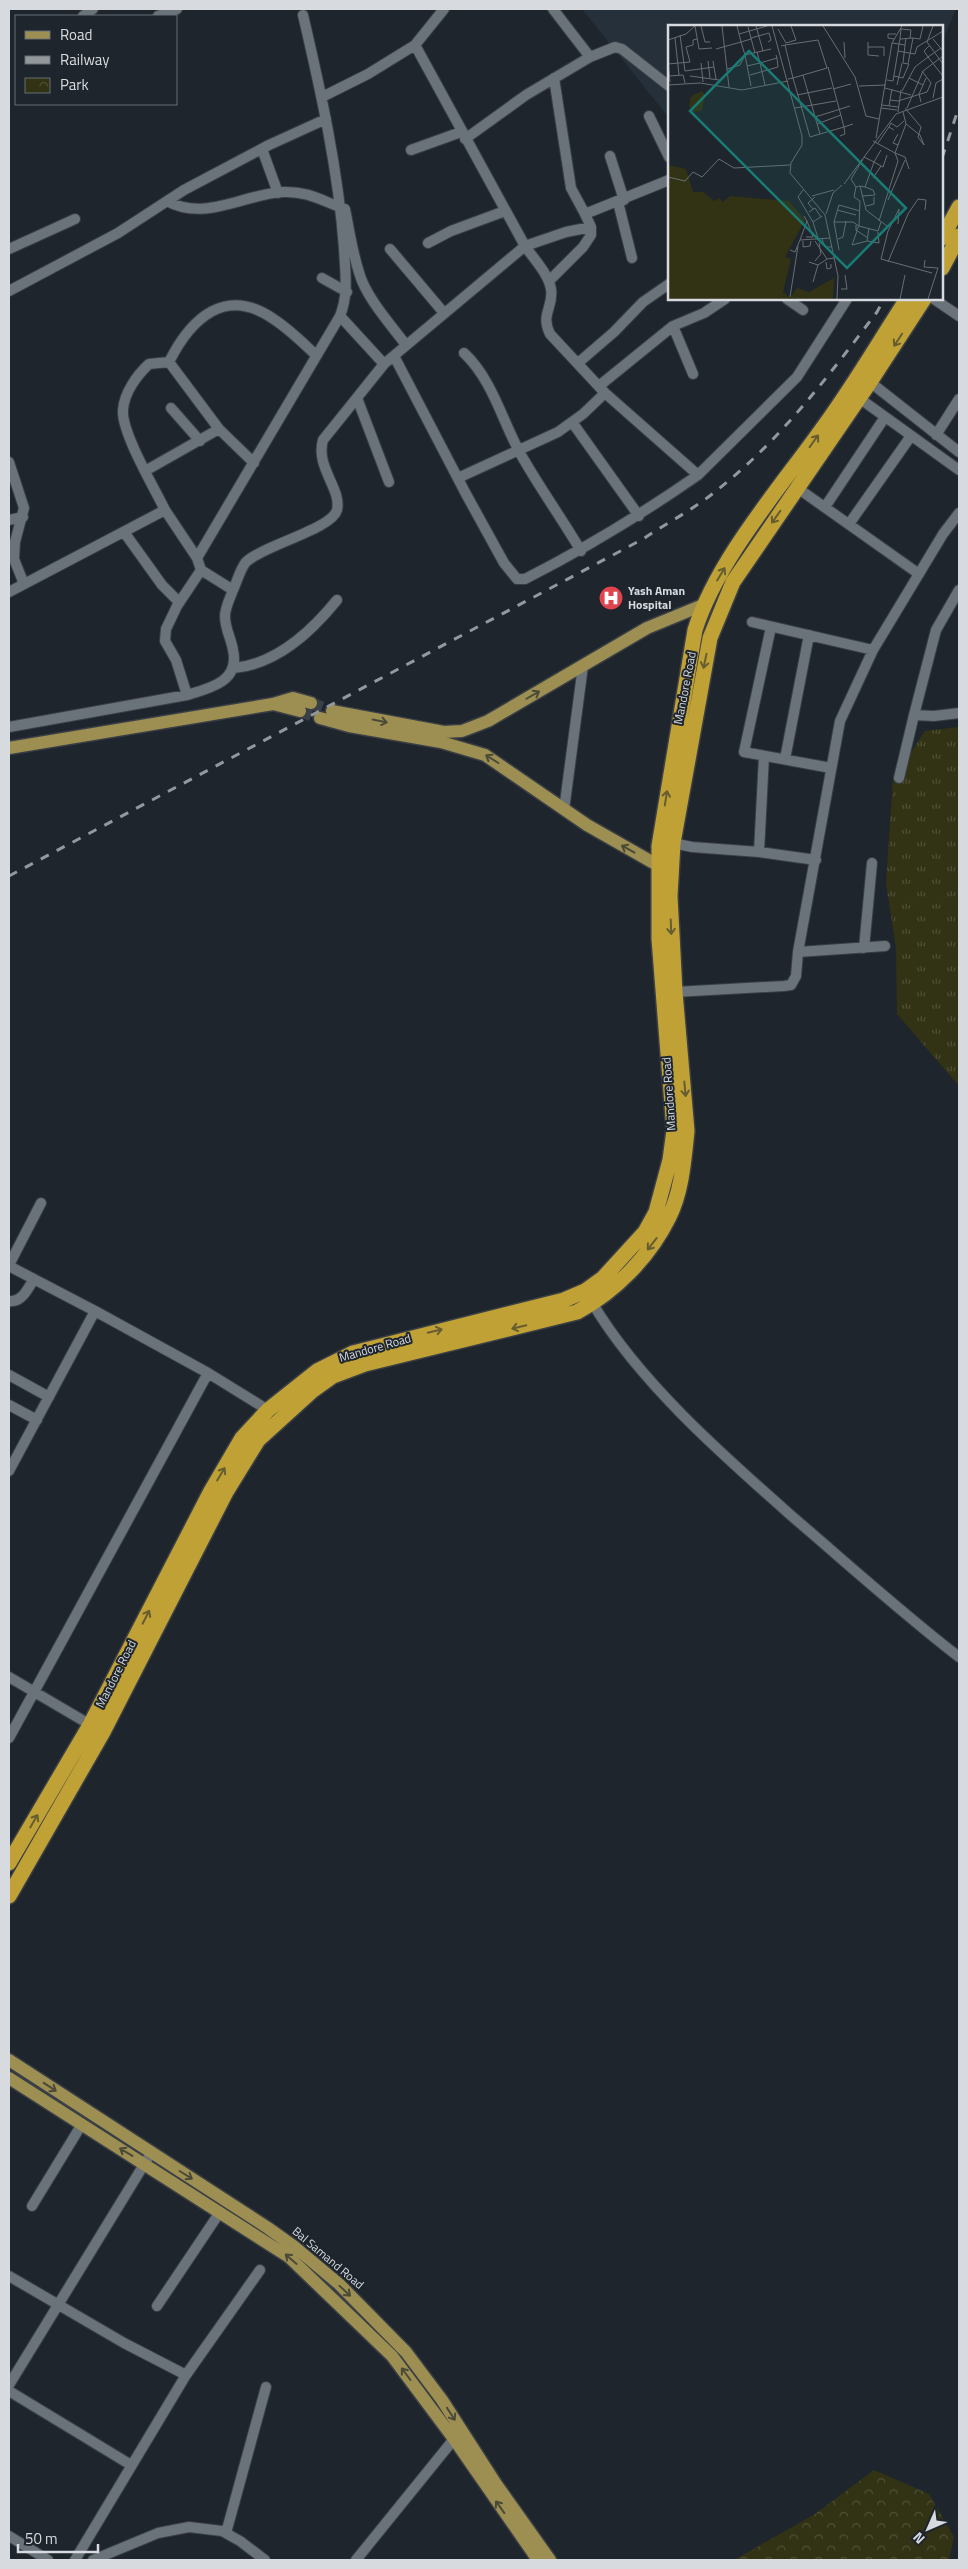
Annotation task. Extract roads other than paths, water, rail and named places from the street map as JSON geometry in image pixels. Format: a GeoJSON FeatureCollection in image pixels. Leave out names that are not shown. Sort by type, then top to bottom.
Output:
{"type":"FeatureCollection","features":[{"type":"Feature","properties":{"kind":"highway"},"geometry":{"type":"LineString","coordinates":[[943,236],[959,207]]}},
{"type":"Feature","properties":{"kind":"highway"},"geometry":{"type":"LineString","coordinates":[[943,266],[959,236]]}},
{"type":"Feature","properties":{"kind":"highway","name":"Mandore Road"},"geometry":{"type":"LineString","coordinates":[[9,1863],[13,1846],[97,1729],[211,1491],[242,1438],[268,1410],[317,1371],[353,1353],[555,1302],[585,1292],[603,1278],[644,1232],[656,1212],[663,1189],[674,1130],[659,939],[666,842],[690,650],[703,605],[744,537],[840,405],[906,300]]}},
{"type":"Feature","properties":{"kind":"highway","name":"Mandore Road"},"geometry":{"type":"LineString","coordinates":[[666,842],[704,661],[714,623],[733,582],[796,487],[870,382],[923,300]]}},
{"type":"Feature","properties":{"kind":"highway","name":"Mandore Road"},"geometry":{"type":"LineString","coordinates":[[9,1896],[226,1492],[258,1440],[293,1405],[333,1376],[365,1364],[576,1312],[593,1304],[617,1285],[656,1239],[670,1216],[677,1194],[687,1130],[675,992],[670,902],[665,868]]}},
{"type":"Feature","properties":{"kind":"main road"},"geometry":{"type":"LineString","coordinates":[[332,711],[419,728],[454,732],[488,721],[647,628],[703,605]]}},
{"type":"Feature","properties":{"kind":"main road"},"geometry":{"type":"LineString","coordinates":[[9,748],[274,704],[293,698],[311,704]]}},
{"type":"Feature","properties":{"kind":"main road"},"geometry":{"type":"LineString","coordinates":[[274,704],[300,711]]}},
{"type":"Feature","properties":{"kind":"main road"},"geometry":{"type":"LineString","coordinates":[[320,718],[349,726],[441,742],[479,752],[491,758],[564,810],[665,868]]}},
{"type":"Feature","properties":{"kind":"main road","name":"Bal Samand Road"},"geometry":{"type":"LineString","coordinates":[[9,2060],[148,2158],[220,2212],[289,2257],[354,2317],[392,2356],[454,2439],[538,2560]]}},
{"type":"Feature","properties":{"kind":"main road","name":"Bal Samand Road"},"geometry":{"type":"LineString","coordinates":[[9,2078],[82,2124],[148,2158],[296,2248],[339,2284],[390,2333],[442,2400],[496,2484],[550,2560]]}},
{"type":"Feature","properties":{"kind":"street"},"geometry":{"type":"LineString","coordinates":[[161,15],[177,9]]}},
{"type":"Feature","properties":{"kind":"street"},"geometry":{"type":"LineString","coordinates":[[322,97],[368,74],[416,45],[444,9]]}},
{"type":"Feature","properties":{"kind":"street"},"geometry":{"type":"LineString","coordinates":[[554,9],[590,57]]}},
{"type":"Feature","properties":{"kind":"street"},"geometry":{"type":"LineString","coordinates":[[197,558],[340,316],[347,292],[340,207],[322,97],[303,15]]}},
{"type":"Feature","properties":{"kind":"street"},"geometry":{"type":"LineString","coordinates":[[416,45],[463,136],[505,211],[525,246],[549,281],[551,298],[545,315],[545,325],[550,334],[602,389],[698,475]]}},
{"type":"Feature","properties":{"kind":"street"},"geometry":{"type":"LineString","coordinates":[[411,150],[463,136],[554,78],[590,57],[615,47],[622,49],[668,85]]}},
{"type":"Feature","properties":{"kind":"street"},"geometry":{"type":"LineString","coordinates":[[549,281],[583,247],[591,235],[591,227],[571,188],[554,78]]}},
{"type":"Feature","properties":{"kind":"street"},"geometry":{"type":"LineString","coordinates":[[649,116],[668,155]]}},
{"type":"Feature","properties":{"kind":"street"},"geometry":{"type":"LineString","coordinates":[[9,291],[118,233],[167,201],[262,149],[326,119]]}},
{"type":"Feature","properties":{"kind":"street"},"geometry":{"type":"LineString","coordinates":[[262,149],[278,193]]}},
{"type":"Feature","properties":{"kind":"street"},"geometry":{"type":"LineString","coordinates":[[610,156],[632,258]]}},
{"type":"Feature","properties":{"kind":"street"},"geometry":{"type":"LineString","coordinates":[[585,214],[668,180]]}},
{"type":"Feature","properties":{"kind":"street"},"geometry":{"type":"LineString","coordinates":[[167,201],[177,205],[207,209],[278,193],[304,193],[324,199],[345,209],[354,253],[363,282],[374,303],[406,345]]}},
{"type":"Feature","properties":{"kind":"street"},"geometry":{"type":"LineString","coordinates":[[428,243],[451,231],[505,211]]}},
{"type":"Feature","properties":{"kind":"street"},"geometry":{"type":"LineString","coordinates":[[9,249],[75,219]]}},
{"type":"Feature","properties":{"kind":"street"},"geometry":{"type":"LineString","coordinates":[[9,727],[187,694],[214,687],[225,680],[234,668],[233,650],[226,630],[225,614],[244,564],[258,552],[322,526],[333,518],[337,509],[336,499],[322,460],[321,449],[324,440],[384,364],[525,246],[566,232],[591,227]]}},
{"type":"Feature","properties":{"kind":"street"},"geometry":{"type":"LineString","coordinates":[[390,249],[444,313]]}},
{"type":"Feature","properties":{"kind":"street"},"geometry":{"type":"LineString","coordinates":[[322,278],[347,292]]}},
{"type":"Feature","properties":{"kind":"street"},"geometry":{"type":"LineString","coordinates":[[578,363],[614,332],[643,302],[668,285]]}},
{"type":"Feature","properties":{"kind":"street"},"geometry":{"type":"LineString","coordinates":[[458,478],[558,432],[572,422],[602,389],[673,326],[704,313],[724,300]]}},
{"type":"Feature","properties":{"kind":"street"},"geometry":{"type":"LineString","coordinates":[[789,300],[803,310]]}},
{"type":"Feature","properties":{"kind":"street"},"geometry":{"type":"LineString","coordinates":[[394,356],[504,562],[517,579],[525,579],[581,551],[639,516],[698,475],[797,377],[846,300]]}},
{"type":"Feature","properties":{"kind":"street"},"geometry":{"type":"LineString","coordinates":[[935,300],[959,316]]}},
{"type":"Feature","properties":{"kind":"street"},"geometry":{"type":"LineString","coordinates":[[169,362],[181,338],[197,321],[218,307],[229,304],[247,307],[274,319],[316,355]]}},
{"type":"Feature","properties":{"kind":"street"},"geometry":{"type":"LineString","coordinates":[[340,316],[384,364]]}},
{"type":"Feature","properties":{"kind":"street"},"geometry":{"type":"LineString","coordinates":[[673,326],[693,374]]}},
{"type":"Feature","properties":{"kind":"street"},"geometry":{"type":"LineString","coordinates":[[464,353],[474,362],[497,402],[519,450],[540,489],[581,551]]}},
{"type":"Feature","properties":{"kind":"street"},"geometry":{"type":"LineString","coordinates":[[169,362],[154,362],[144,368],[135,380],[122,409],[127,430],[145,471],[166,510],[197,558],[201,570],[233,590]]}},
{"type":"Feature","properties":{"kind":"street"},"geometry":{"type":"LineString","coordinates":[[169,362],[220,429],[254,463]]}},
{"type":"Feature","properties":{"kind":"street"},"geometry":{"type":"LineString","coordinates":[[870,382],[959,452]]}},
{"type":"Feature","properties":{"kind":"street"},"geometry":{"type":"LineString","coordinates":[[357,398],[389,482]]}},
{"type":"Feature","properties":{"kind":"street"},"geometry":{"type":"LineString","coordinates":[[859,398],[959,470]]}},
{"type":"Feature","properties":{"kind":"street"},"geometry":{"type":"LineString","coordinates":[[936,435],[959,399]]}},
{"type":"Feature","properties":{"kind":"street"},"geometry":{"type":"LineString","coordinates":[[170,408],[200,441]]}},
{"type":"Feature","properties":{"kind":"street"},"geometry":{"type":"LineString","coordinates":[[825,507],[885,417]]}},
{"type":"Feature","properties":{"kind":"street"},"geometry":{"type":"LineString","coordinates":[[572,422],[639,516]]}},
{"type":"Feature","properties":{"kind":"street"},"geometry":{"type":"LineString","coordinates":[[145,471],[220,429]]}},
{"type":"Feature","properties":{"kind":"street"},"geometry":{"type":"LineString","coordinates":[[849,524],[911,436]]}},
{"type":"Feature","properties":{"kind":"street"},"geometry":{"type":"LineString","coordinates":[[9,462],[24,508],[15,542],[14,559],[24,584]]}},
{"type":"Feature","properties":{"kind":"street"},"geometry":{"type":"LineString","coordinates":[[796,487],[920,574]]}},
{"type":"Feature","properties":{"kind":"street"},"geometry":{"type":"LineString","coordinates":[[9,592],[166,510]]}},
{"type":"Feature","properties":{"kind":"street"},"geometry":{"type":"LineString","coordinates":[[675,992],[791,985],[796,976],[798,952],[840,721],[873,650],[943,534],[959,514]]}},
{"type":"Feature","properties":{"kind":"street"},"geometry":{"type":"LineString","coordinates":[[9,520],[23,517]]}},
{"type":"Feature","properties":{"kind":"street"},"geometry":{"type":"LineString","coordinates":[[124,532],[156,578],[179,602]]}},
{"type":"Feature","properties":{"kind":"street"},"geometry":{"type":"LineString","coordinates":[[187,694],[176,660],[166,641],[166,629],[179,602],[201,570]]}},
{"type":"Feature","properties":{"kind":"street"},"geometry":{"type":"LineString","coordinates":[[899,778],[936,630],[959,590]]}},
{"type":"Feature","properties":{"kind":"street"},"geometry":{"type":"LineString","coordinates":[[234,668],[256,664],[292,645],[304,636],[337,600]]}},
{"type":"Feature","properties":{"kind":"street"},"geometry":{"type":"LineString","coordinates":[[752,622],[873,650]]}},
{"type":"Feature","properties":{"kind":"street"},"geometry":{"type":"LineString","coordinates":[[771,627],[744,752],[832,768]]}},
{"type":"Feature","properties":{"kind":"street"},"geometry":{"type":"LineString","coordinates":[[785,759],[809,635]]}},
{"type":"Feature","properties":{"kind":"street"},"geometry":{"type":"LineString","coordinates":[[564,810],[583,666]]}},
{"type":"Feature","properties":{"kind":"street"},"geometry":{"type":"LineString","coordinates":[[914,715],[934,716],[959,713]]}},
{"type":"Feature","properties":{"kind":"street"},"geometry":{"type":"LineString","coordinates":[[759,852],[764,756]]}},
{"type":"Feature","properties":{"kind":"street"},"geometry":{"type":"LineString","coordinates":[[666,842],[692,847],[759,852],[816,860]]}},
{"type":"Feature","properties":{"kind":"street"},"geometry":{"type":"LineString","coordinates":[[864,948],[872,863]]}},
{"type":"Feature","properties":{"kind":"street"},"geometry":{"type":"LineString","coordinates":[[798,952],[885,946]]}},
{"type":"Feature","properties":{"kind":"street"},"geometry":{"type":"LineString","coordinates":[[41,1204],[9,1265],[208,1373],[268,1410]]}},
{"type":"Feature","properties":{"kind":"street"},"geometry":{"type":"LineString","coordinates":[[9,1301],[16,1301],[21,1297],[34,1279]]}},
{"type":"Feature","properties":{"kind":"street"},"geometry":{"type":"LineString","coordinates":[[593,1304],[610,1332],[680,1412],[778,1504],[920,1627],[959,1657]]}},
{"type":"Feature","properties":{"kind":"street"},"geometry":{"type":"LineString","coordinates":[[9,1470],[95,1311]]}},
{"type":"Feature","properties":{"kind":"street"},"geometry":{"type":"LineString","coordinates":[[9,1738],[208,1373]]}},
{"type":"Feature","properties":{"kind":"street"},"geometry":{"type":"LineString","coordinates":[[9,1375],[49,1397]]}},
{"type":"Feature","properties":{"kind":"street"},"geometry":{"type":"LineString","coordinates":[[9,1405],[36,1420]]}},
{"type":"Feature","properties":{"kind":"street"},"geometry":{"type":"LineString","coordinates":[[9,1677],[97,1729]]}},
{"type":"Feature","properties":{"kind":"street"},"geometry":{"type":"LineString","coordinates":[[13,1846],[32,1856]]}},
{"type":"Feature","properties":{"kind":"street"},"geometry":{"type":"LineString","coordinates":[[32,2206],[82,2124]]}},
{"type":"Feature","properties":{"kind":"street"},"geometry":{"type":"LineString","coordinates":[[9,2385],[148,2158]]}},
{"type":"Feature","properties":{"kind":"street"},"geometry":{"type":"LineString","coordinates":[[156,2306],[220,2212]]}},
{"type":"Feature","properties":{"kind":"street"},"geometry":{"type":"LineString","coordinates":[[75,2560],[186,2374],[260,2270]]}},
{"type":"Feature","properties":{"kind":"street"},"geometry":{"type":"LineString","coordinates":[[9,2276],[58,2305],[186,2374]]}},
{"type":"Feature","properties":{"kind":"street"},"geometry":{"type":"LineString","coordinates":[[226,2533],[266,2387]]}},
{"type":"Feature","properties":{"kind":"street"},"geometry":{"type":"LineString","coordinates":[[9,2391],[131,2465]]}},
{"type":"Feature","properties":{"kind":"street"},"geometry":{"type":"LineString","coordinates":[[356,2560],[454,2439]]}},
{"type":"Feature","properties":{"kind":"street"},"geometry":{"type":"LineString","coordinates":[[93,2560],[158,2532],[189,2527],[226,2533],[265,2560]]}},
{"type":"Feature","properties":{"kind":"street"},"geometry":{"type":"LineString","coordinates":[[9,2536],[48,2560]]}},
{"type":"Feature","properties":{"kind":"tunnel"},"geometry":{"type":"LineString","coordinates":[[311,703],[332,711]]}},
{"type":"Feature","properties":{"kind":"tunnel"},"geometry":{"type":"LineString","coordinates":[[300,711],[320,718]]}},
{"type":"Feature","properties":{"kind":"railway"},"geometry":{"type":"LineString","coordinates":[[943,155],[959,107]]}},
{"type":"Feature","properties":{"kind":"railway"},"geometry":{"type":"LineString","coordinates":[[9,876],[643,539],[690,510],[708,498],[739,472],[782,429],[841,360],[877,312],[883,300]]}},
{"type":"Feature","properties":{"kind":"place","name":"Yash Aman Hospital"},"geometry":{"type":"Point","coordinates":[611,598]}}]}
